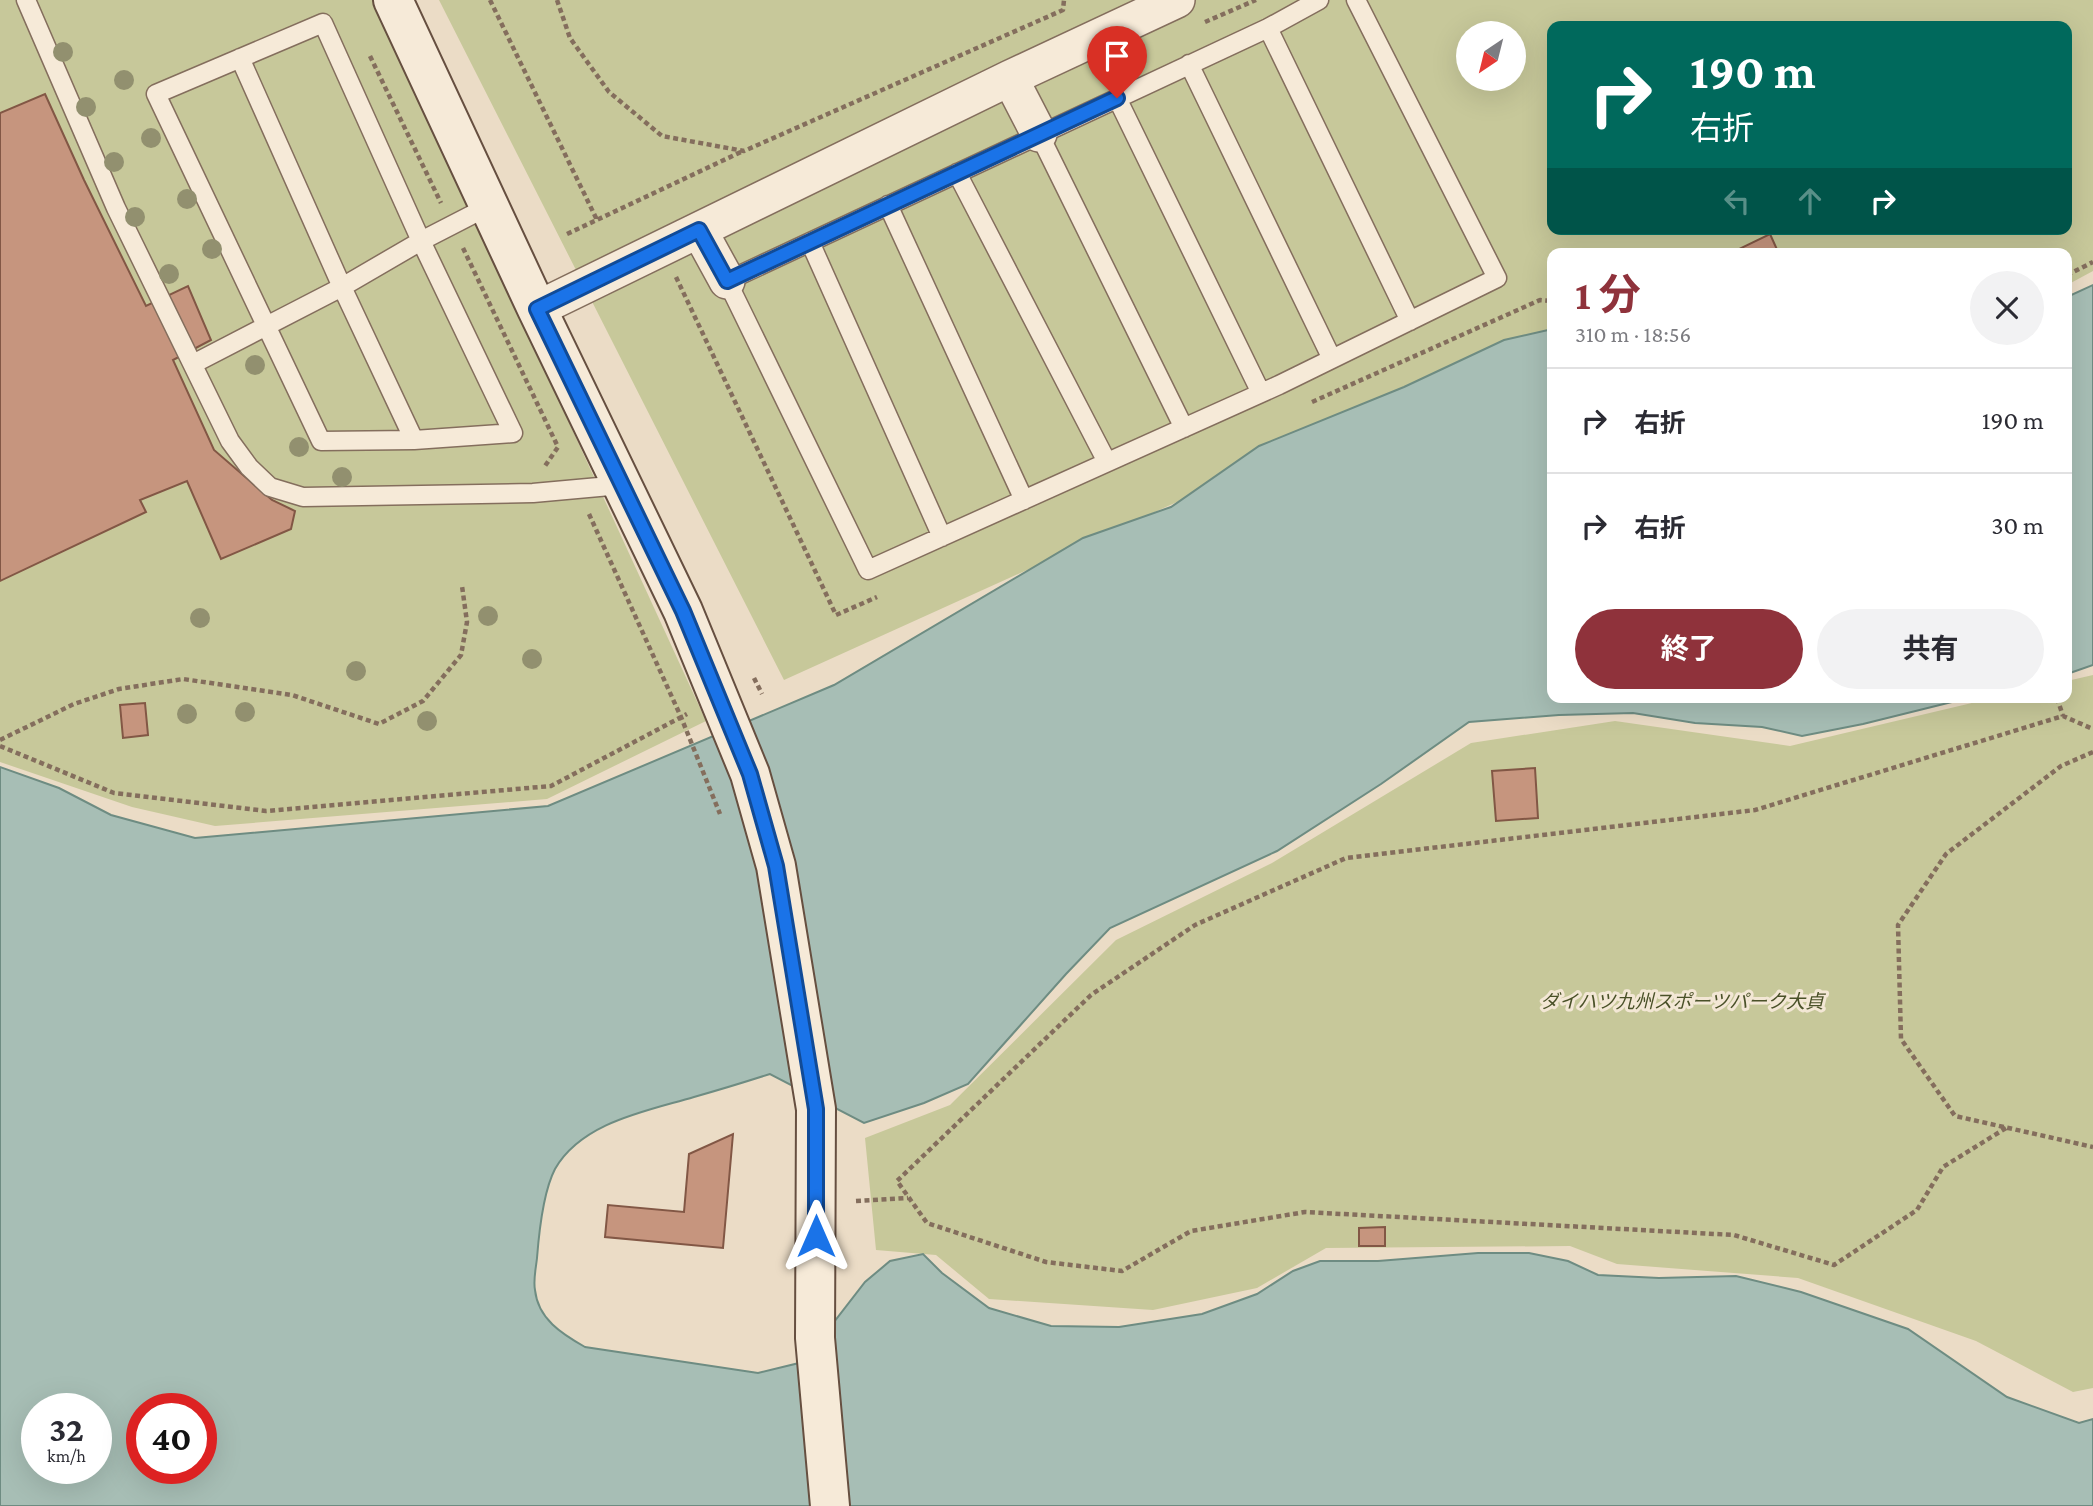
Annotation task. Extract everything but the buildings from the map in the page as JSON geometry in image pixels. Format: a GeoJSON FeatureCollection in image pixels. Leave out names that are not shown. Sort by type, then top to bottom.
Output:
{"type":"FeatureCollection","features":[{"type":"Feature","properties":{"kind":"street"},"geometry":{"type":"LineString","coordinates":[[393,0],[537,309],[683,611],[750,774],[776,866],[816,1109],[815,1338],[830,1506]]}},
{"type":"Feature","properties":{"kind":"street"},"geometry":{"type":"LineString","coordinates":[[537,309],[1010,78],[1127,12],[1177,0]]}},
{"type":"Feature","properties":{"kind":"street"},"geometry":{"type":"LineString","coordinates":[[1010,78],[1039,134]]}},
{"type":"Feature","properties":{"kind":"street"},"geometry":{"type":"LineString","coordinates":[[699,230],[727,281]]}},
{"type":"Feature","properties":{"kind":"lane"},"geometry":{"type":"LineString","coordinates":[[26,0],[116,208],[230,441],[249,467],[270,486],[303,497],[533,493],[621,485]]}},
{"type":"Feature","properties":{"kind":"lane"},"geometry":{"type":"LineString","coordinates":[[1318,0],[1268,28],[727,281],[868,570],[1261,393],[1497,278],[1356,0]]}},
{"type":"Feature","properties":{"kind":"lane"},"geometry":{"type":"LineString","coordinates":[[323,23],[421,241],[513,433],[414,440],[321,441],[156,94],[323,23]]}},
{"type":"Feature","properties":{"kind":"lane"},"geometry":{"type":"LineString","coordinates":[[1268,28],[1410,321]]}},
{"type":"Feature","properties":{"kind":"lane"},"geometry":{"type":"LineString","coordinates":[[240,58],[342,287],[414,440]]}},
{"type":"Feature","properties":{"kind":"lane"},"geometry":{"type":"LineString","coordinates":[[1189,64],[1332,359]]}},
{"type":"Feature","properties":{"kind":"lane"},"geometry":{"type":"LineString","coordinates":[[1117,98],[1261,393]]}},
{"type":"Feature","properties":{"kind":"lane"},"geometry":{"type":"LineString","coordinates":[[1039,134],[1184,428]]}},
{"type":"Feature","properties":{"kind":"lane"},"geometry":{"type":"LineString","coordinates":[[957,173],[1107,462]]}},
{"type":"Feature","properties":{"kind":"lane"},"geometry":{"type":"LineString","coordinates":[[888,205],[1024,500]]}},
{"type":"Feature","properties":{"kind":"lane"},"geometry":{"type":"LineString","coordinates":[[193,363],[342,287],[421,241],[489,206]]}},
{"type":"Feature","properties":{"kind":"lane"},"geometry":{"type":"LineString","coordinates":[[810,242],[942,537]]}},
{"type":"Feature","properties":{"kind":"path"},"geometry":{"type":"LineString","coordinates":[[490,0],[597,220]]}},
{"type":"Feature","properties":{"kind":"path"},"geometry":{"type":"LineString","coordinates":[[557,0],[570,38],[609,92],[662,136],[744,151]]}},
{"type":"Feature","properties":{"kind":"path"},"geometry":{"type":"LineString","coordinates":[[567,234],[744,151],[1063,10],[1064,0]]}},
{"type":"Feature","properties":{"kind":"path"},"geometry":{"type":"LineString","coordinates":[[2072,272],[2093,262]]}},
{"type":"Feature","properties":{"kind":"path"},"geometry":{"type":"LineString","coordinates":[[675,274],[836,615]]}},
{"type":"Feature","properties":{"kind":"path"},"geometry":{"type":"LineString","coordinates":[[589,513],[681,717]]}},
{"type":"Feature","properties":{"kind":"path"},"geometry":{"type":"LineString","coordinates":[[0,740],[74,704],[119,689],[183,679],[292,695],[379,724],[423,701],[461,655],[467,622],[462,586]]}},
{"type":"Feature","properties":{"kind":"path"},"geometry":{"type":"LineString","coordinates":[[2059,703],[2063,716]]}},
{"type":"Feature","properties":{"kind":"path"},"geometry":{"type":"LineString","coordinates":[[0,746],[114,793],[266,811],[551,786],[681,717],[722,704]]}},
{"type":"Feature","properties":{"kind":"path"},"geometry":{"type":"LineString","coordinates":[[2006,1128],[1943,1167],[1917,1210],[1834,1265],[1734,1235],[1305,1212],[1191,1231],[1122,1271],[1046,1262],[927,1223],[897,1181],[1091,995],[1195,925],[1346,858],[1755,810],[2063,716],[2093,729]]}},
{"type":"Feature","properties":{"kind":"path"},"geometry":{"type":"LineString","coordinates":[[2093,752],[2061,766],[1947,854],[1898,925],[1901,1039],[1955,1116],[2093,1147]]}},
{"type":"Feature","properties":{"kind":"path"},"geometry":{"type":"LineString","coordinates":[[856,1201],[909,1198]]}},
{"type":"Feature","properties":{"kind":"green space"},"geometry":{"type":"Polygon","coordinates":[[[0,0],[375,0],[706,721],[547,799],[215,826],[132,807],[0,762],[0,0]]]}},
{"type":"Feature","properties":{"kind":"green space"},"geometry":{"type":"Polygon","coordinates":[[[439,0],[2093,0],[2093,271],[2072,282],[2072,248],[1547,248],[1547,334],[784,680],[439,0]]]}},
{"type":"Feature","properties":{"kind":"green space","name":"ダイハツ九州スポーツパーク大貞"},"geometry":{"type":"Polygon","coordinates":[[[2093,675],[2093,1388],[2073,1392],[1976,1341],[1798,1278],[1617,1264],[1570,1246],[1326,1248],[1257,1288],[1153,1310],[989,1299],[936,1255],[876,1250],[865,1138],[950,1105],[1116,940],[1272,863],[1471,743],[1615,721],[1790,746],[1972,703],[2072,703],[2072,680],[2093,675]]]}},
{"type":"Feature","properties":{"kind":"shaded area"},"geometry":{"type":"Polygon","coordinates":[[[2093,285],[2093,665],[2072,672],[2072,295],[2093,285]]]}},
{"type":"Feature","properties":{"kind":"shaded area"},"geometry":{"type":"Polygon","coordinates":[[[1547,330],[1547,703],[1948,703],[1802,736],[1762,727],[1695,723],[1633,713],[1469,722],[1381,784],[1277,851],[1110,928],[968,1084],[924,1103],[864,1123],[770,1074],[636,1114],[598,1129],[567,1153],[551,1178],[540,1224],[534,1282],[537,1300],[546,1317],[560,1331],[585,1347],[758,1373],[803,1362],[865,1282],[890,1261],[923,1254],[942,1273],[989,1308],[1051,1326],[1119,1327],[1202,1314],[1257,1294],[1293,1271],[1320,1261],[1378,1261],[1478,1253],[1529,1253],[1568,1261],[1598,1275],[1659,1278],[1736,1276],[1801,1292],[1908,1329],[2007,1397],[2079,1423],[2093,1419],[2093,1506],[0,1506],[0,767],[59,788],[111,815],[195,838],[548,806],[834,685],[1083,538],[1171,507],[1259,446],[1404,387],[1504,340],[1547,330]]]}},
{"type":"Feature","properties":{"kind":"route"},"geometry":{"type":"LineString","coordinates":[[816,1236],[816,1109],[776,866],[750,774],[683,611],[537,309],[699,230],[727,281],[1117,98]]}}]}
